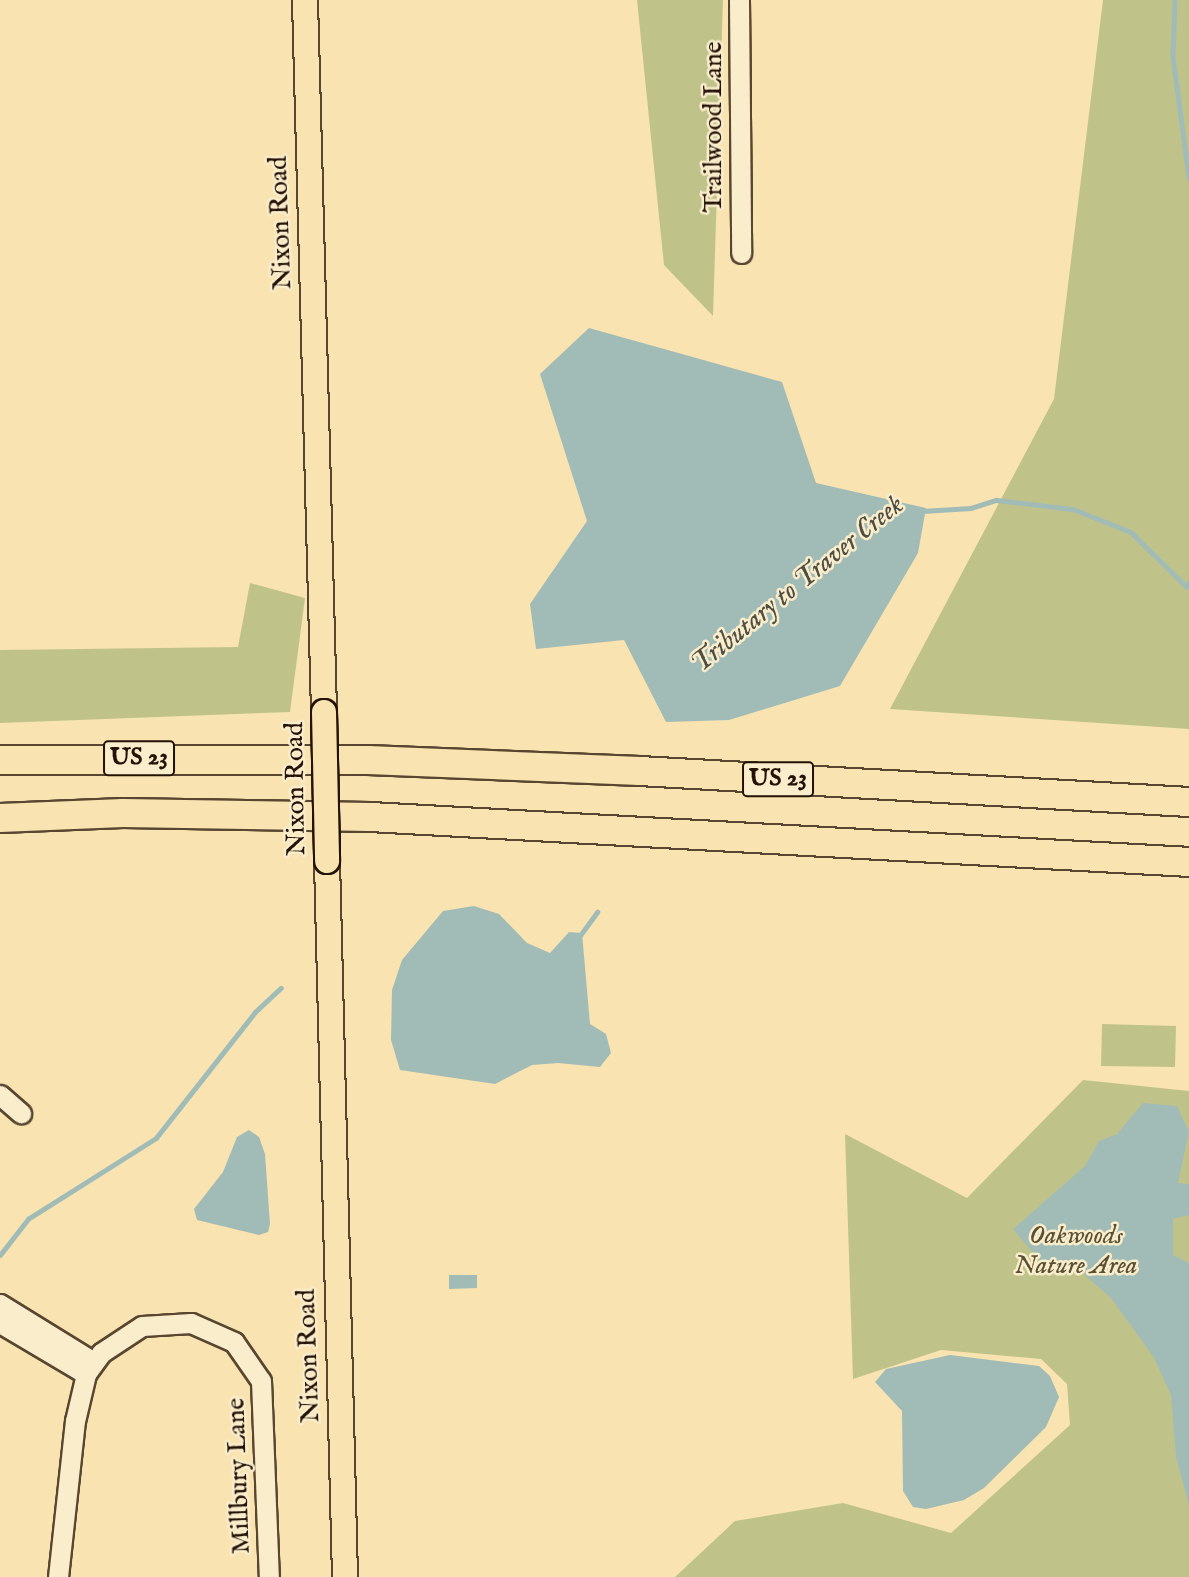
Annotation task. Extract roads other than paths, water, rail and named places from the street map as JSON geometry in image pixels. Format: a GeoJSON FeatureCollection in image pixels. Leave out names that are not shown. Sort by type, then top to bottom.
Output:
{"type":"FeatureCollection","features":[{"type":"Feature","properties":{"kind":"highway","name":"US 23"},"geometry":{"type":"LineString","coordinates":[[0,760],[368,760],[640,771],[1189,802]]}},
{"type":"Feature","properties":{"kind":"highway","name":"US 23"},"geometry":{"type":"LineString","coordinates":[[0,818],[123,814],[343,816],[1189,862]]}},
{"type":"Feature","properties":{"kind":"main road","name":"Nixon Road"},"geometry":{"type":"LineString","coordinates":[[304,0],[345,1577]]}},
{"type":"Feature","properties":{"kind":"street","name":"Trailwood Lane"},"geometry":{"type":"LineString","coordinates":[[739,0],[741,253]]}},
{"type":"Feature","properties":{"kind":"street"},"geometry":{"type":"LineString","coordinates":[[0,1095],[21,1113]]}},
{"type":"Feature","properties":{"kind":"street"},"geometry":{"type":"LineString","coordinates":[[6,1317],[90,1368],[75,1421],[58,1577]]}},
{"type":"Feature","properties":{"kind":"street","name":"Millbury Lane"},"geometry":{"type":"LineString","coordinates":[[90,1368],[142,1326],[191,1323],[234,1342],[261,1381],[269,1577]]}},
{"type":"Feature","properties":{"kind":"water"},"geometry":{"type":"Polygon","coordinates":[[[589,328],[782,382],[816,483],[926,508],[918,553],[840,686],[729,720],[666,722],[624,640],[536,649],[530,604],[587,521],[540,374],[589,328]]]}},
{"type":"Feature","properties":{"kind":"water"},"geometry":{"type":"Polygon","coordinates":[[[474,906],[499,914],[527,943],[550,953],[569,932],[582,933],[590,1024],[606,1034],[611,1053],[600,1067],[558,1063],[532,1065],[495,1084],[400,1070],[391,1040],[392,990],[402,960],[443,911],[474,906]]]}},
{"type":"Feature","properties":{"kind":"water"},"geometry":{"type":"Polygon","coordinates":[[[1143,1103],[1177,1106],[1189,1132],[1178,1183],[1189,1184],[1189,1215],[1173,1219],[1173,1255],[1189,1263],[1189,1505],[1176,1457],[1171,1395],[1153,1356],[1111,1298],[1079,1270],[1042,1263],[1013,1229],[1085,1166],[1099,1141],[1117,1134],[1143,1103]]]}},
{"type":"Feature","properties":{"kind":"water"},"geometry":{"type":"Polygon","coordinates":[[[249,1130],[259,1137],[265,1154],[270,1224],[268,1232],[259,1235],[197,1220],[194,1209],[223,1172],[237,1137],[249,1130]]]}},
{"type":"Feature","properties":{"kind":"water"},"geometry":{"type":"Polygon","coordinates":[[[449,1275],[477,1275],[477,1288],[449,1289],[449,1275]]]}},
{"type":"Feature","properties":{"kind":"water"},"geometry":{"type":"Polygon","coordinates":[[[950,1355],[1039,1366],[1050,1376],[1059,1397],[1046,1427],[984,1488],[964,1500],[926,1509],[913,1507],[903,1491],[902,1411],[875,1382],[886,1369],[950,1355]]]}},
{"type":"Feature","properties":{"kind":"waterway","name":"Tributary to Traver Creek"},"geometry":{"type":"LineString","coordinates":[[1175,0],[1173,56],[1189,178]]}},
{"type":"Feature","properties":{"kind":"waterway","name":"Tributary to Traver Creek"},"geometry":{"type":"LineString","coordinates":[[922,511],[971,508],[996,500],[1073,509],[1131,532],[1187,587],[1189,582]]}},
{"type":"Feature","properties":{"kind":"waterway","name":"Tributary to Traver Creek"},"geometry":{"type":"LineString","coordinates":[[579,937],[597,912]]}},
{"type":"Feature","properties":{"kind":"waterway","name":"Tributary to Traver Creek"},"geometry":{"type":"LineString","coordinates":[[0,1255],[28,1219],[156,1138],[255,1012],[281,988]]}},
{"type":"Feature","properties":{"kind":"park label","name":"Oakwoods Nature Area"},"geometry":{"type":"Point","coordinates":[1076,1251]}}]}
